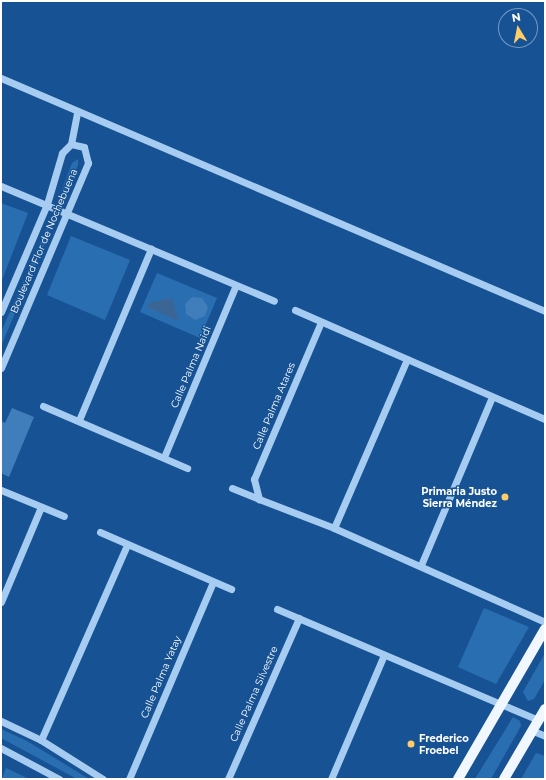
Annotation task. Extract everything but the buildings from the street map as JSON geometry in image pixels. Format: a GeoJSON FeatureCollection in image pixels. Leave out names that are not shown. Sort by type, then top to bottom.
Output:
{"type":"FeatureCollection","features":[{"type":"Feature","properties":{"kind":"main road"},"geometry":{"type":"LineString","coordinates":[[458,779],[545,629]]}},
{"type":"Feature","properties":{"kind":"main road"},"geometry":{"type":"LineString","coordinates":[[504,779],[545,709]]}},
{"type":"Feature","properties":{"kind":"street"},"geometry":{"type":"LineString","coordinates":[[1,78],[77,112],[545,311]]}},
{"type":"Feature","properties":{"kind":"street"},"geometry":{"type":"LineString","coordinates":[[71,144],[77,112]]}},
{"type":"Feature","properties":{"kind":"street","name":"Boulevard Flor de Nochebuena"},"geometry":{"type":"LineString","coordinates":[[1,312],[47,204],[62,153],[71,144],[84,147],[88,163],[1,368]]}},
{"type":"Feature","properties":{"kind":"street"},"geometry":{"type":"LineString","coordinates":[[1,186],[33,198],[274,301]]}},
{"type":"Feature","properties":{"kind":"street"},"geometry":{"type":"LineString","coordinates":[[80,420],[150,249]]}},
{"type":"Feature","properties":{"kind":"street","name":"Calle Palma Naidi"},"geometry":{"type":"LineString","coordinates":[[164,457],[236,285]]}},
{"type":"Feature","properties":{"kind":"street"},"geometry":{"type":"LineString","coordinates":[[295,310],[545,419]]}},
{"type":"Feature","properties":{"kind":"street","name":"Calle Palma Atares"},"geometry":{"type":"LineString","coordinates":[[258,499],[254,479],[321,322]]}},
{"type":"Feature","properties":{"kind":"street"},"geometry":{"type":"LineString","coordinates":[[334,528],[407,359]]}},
{"type":"Feature","properties":{"kind":"street"},"geometry":{"type":"LineString","coordinates":[[421,565],[492,397]]}},
{"type":"Feature","properties":{"kind":"street"},"geometry":{"type":"LineString","coordinates":[[44,406],[80,420],[187,468]]}},
{"type":"Feature","properties":{"kind":"street"},"geometry":{"type":"LineString","coordinates":[[232,488],[334,528],[421,565],[545,622]]}},
{"type":"Feature","properties":{"kind":"street"},"geometry":{"type":"LineString","coordinates":[[1,490],[64,516]]}},
{"type":"Feature","properties":{"kind":"street"},"geometry":{"type":"LineString","coordinates":[[1,602],[41,507]]}},
{"type":"Feature","properties":{"kind":"street"},"geometry":{"type":"LineString","coordinates":[[100,532],[231,589]]}},
{"type":"Feature","properties":{"kind":"street"},"geometry":{"type":"LineString","coordinates":[[41,740],[127,545]]}},
{"type":"Feature","properties":{"kind":"street","name":"Calle Palma Yatay"},"geometry":{"type":"LineString","coordinates":[[129,779],[212,582]]}},
{"type":"Feature","properties":{"kind":"street"},"geometry":{"type":"LineString","coordinates":[[277,609],[539,720]]}},
{"type":"Feature","properties":{"kind":"street","name":"Calle Palma Silvestre"},"geometry":{"type":"LineString","coordinates":[[228,779],[299,618]]}},
{"type":"Feature","properties":{"kind":"street"},"geometry":{"type":"LineString","coordinates":[[331,779],[384,655]]}},
{"type":"Feature","properties":{"kind":"street"},"geometry":{"type":"LineString","coordinates":[[1,721],[41,740],[103,779]]}},
{"type":"Feature","properties":{"kind":"street"},"geometry":{"type":"LineString","coordinates":[[532,730],[545,736]]}},
{"type":"Feature","properties":{"kind":"street"},"geometry":{"type":"LineString","coordinates":[[1,748],[59,779]]}},
{"type":"Feature","properties":{"kind":"shaded area"},"geometry":{"type":"Polygon","coordinates":[[[78,159],[78,165],[66,194],[61,192],[72,163],[78,159]]]}},
{"type":"Feature","properties":{"kind":"shaded area"},"geometry":{"type":"Polygon","coordinates":[[[1,203],[28,213],[2,280],[1,280],[1,203]]]}},
{"type":"Feature","properties":{"kind":"shaded area"},"geometry":{"type":"Polygon","coordinates":[[[52,216],[53,224],[1,346],[1,332],[52,216]]]}},
{"type":"Feature","properties":{"kind":"shaded area"},"geometry":{"type":"Polygon","coordinates":[[[71,236],[130,260],[105,320],[47,295],[71,236]]]}},
{"type":"Feature","properties":{"kind":"shaded area"},"geometry":{"type":"Polygon","coordinates":[[[157,273],[217,298],[200,338],[140,312],[157,273]]]}},
{"type":"Feature","properties":{"kind":"shaded area"},"geometry":{"type":"Polygon","coordinates":[[[172,298],[179,321],[147,307],[149,303],[172,298]]]}},
{"type":"Feature","properties":{"kind":"shaded area"},"geometry":{"type":"Polygon","coordinates":[[[484,608],[529,627],[496,684],[458,667],[484,608]]]}},
{"type":"Feature","properties":{"kind":"shaded area"},"geometry":{"type":"Polygon","coordinates":[[[545,653],[545,680],[534,699],[528,701],[523,692],[545,653]]]}},
{"type":"Feature","properties":{"kind":"shaded area"},"geometry":{"type":"Polygon","coordinates":[[[513,717],[520,721],[521,726],[491,779],[475,779],[513,717]]]}},
{"type":"Feature","properties":{"kind":"shaded area"},"geometry":{"type":"Polygon","coordinates":[[[1,729],[27,741],[89,779],[77,779],[1,738],[1,729]]]}},
{"type":"Feature","properties":{"kind":"shaded area"},"geometry":{"type":"Polygon","coordinates":[[[536,753],[545,756],[545,779],[521,779],[536,753]]]}},
{"type":"Feature","properties":{"kind":"shaded area"},"geometry":{"type":"Polygon","coordinates":[[[6,768],[29,779],[2,779],[6,768]]]}},
{"type":"Feature","properties":{"kind":"place","name":"Primaria Justo Sierra Méndez"},"geometry":{"type":"Point","coordinates":[505,497]}},
{"type":"Feature","properties":{"kind":"place","name":"Frederico Froebel"},"geometry":{"type":"Point","coordinates":[411,744]}}]}
